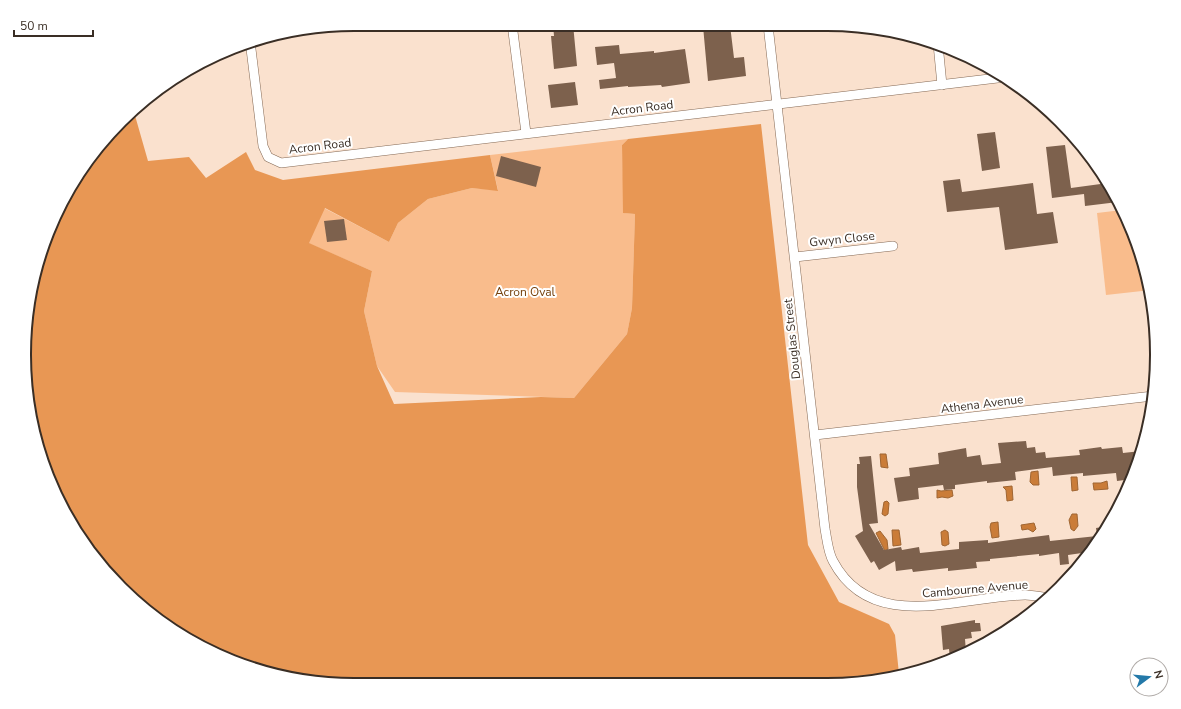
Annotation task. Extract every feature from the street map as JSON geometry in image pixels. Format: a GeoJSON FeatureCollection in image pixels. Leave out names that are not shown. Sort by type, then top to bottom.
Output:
{"type":"FeatureCollection","features":[{"type":"Feature","properties":{"kind":"street"},"geometry":{"type":"LineString","coordinates":[[513,31],[526,133]]}},
{"type":"Feature","properties":{"kind":"street","name":"Douglas Street"},"geometry":{"type":"LineString","coordinates":[[769,31],[815,435],[824,529],[832,561],[850,585],[874,600],[904,607]]}},
{"type":"Feature","properties":{"kind":"street","name":"Acron Road"},"geometry":{"type":"LineString","coordinates":[[251,48],[263,146],[268,157],[280,162],[996,79]]}},
{"type":"Feature","properties":{"kind":"street"},"geometry":{"type":"LineString","coordinates":[[939,51],[942,85]]}},
{"type":"Feature","properties":{"kind":"street","name":"Gwyn Close"},"geometry":{"type":"LineString","coordinates":[[795,257],[893,246]]}},
{"type":"Feature","properties":{"kind":"street","name":"Athena Avenue"},"geometry":{"type":"LineString","coordinates":[[815,435],[1147,397]]}},
{"type":"Feature","properties":{"kind":"street","name":"Cambourne Avenue"},"geometry":{"type":"LineString","coordinates":[[904,607],[1025,595],[1041,597]]}},
{"type":"Feature","properties":{"kind":"green space","name":"Acron Oval"},"geometry":{"type":"Polygon","coordinates":[[[628,139],[622,145],[624,213],[635,214],[632,308],[627,334],[574,398],[395,392],[377,366],[364,311],[372,271],[308,243],[324,208],[389,242],[398,223],[428,199],[472,188],[498,190],[490,155],[628,139]]]}},
{"type":"Feature","properties":{"kind":"green space"},"geometry":{"type":"Polygon","coordinates":[[[1117,211],[1133,251],[1144,291],[1106,295],[1097,213],[1117,211]]]}},
{"type":"Feature","properties":{"kind":"shaded area"},"geometry":{"type":"Polygon","coordinates":[[[135,117],[148,161],[189,157],[206,178],[246,152],[255,170],[283,180],[490,155],[498,191],[472,188],[428,199],[398,223],[389,242],[325,208],[309,243],[372,271],[364,311],[377,366],[394,404],[541,397],[574,398],[627,334],[632,308],[635,214],[623,213],[622,145],[628,139],[761,124],[808,545],[839,602],[889,624],[895,635],[899,670],[869,675],[826,678],[333,677],[291,672],[271,667],[251,661],[211,645],[175,623],[141,598],[111,568],[74,516],[64,498],[48,458],[37,418],[34,397],[31,354],[32,333],[37,291],[42,271],[48,251],[64,211],[74,193],[98,158],[111,141],[135,117]]]}},
{"type":"Feature","properties":{"kind":"shaded area"},"geometry":{"type":"Polygon","coordinates":[[[880,454],[886,454],[888,468],[881,467],[880,454]]]}},
{"type":"Feature","properties":{"kind":"shaded area"},"geometry":{"type":"Polygon","coordinates":[[[1038,471],[1039,485],[1033,485],[1030,482],[1031,472],[1038,471]]]}},
{"type":"Feature","properties":{"kind":"shaded area"},"geometry":{"type":"Polygon","coordinates":[[[1071,477],[1077,477],[1078,490],[1072,491],[1071,477]]]}},
{"type":"Feature","properties":{"kind":"shaded area"},"geometry":{"type":"Polygon","coordinates":[[[1107,481],[1108,489],[1094,490],[1093,483],[1107,481]]]}},
{"type":"Feature","properties":{"kind":"shaded area"},"geometry":{"type":"Polygon","coordinates":[[[1012,486],[1013,500],[1007,501],[1006,490],[1003,487],[1012,486]]]}},
{"type":"Feature","properties":{"kind":"shaded area"},"geometry":{"type":"Polygon","coordinates":[[[937,490],[952,490],[953,496],[948,498],[937,498],[937,490]]]}},
{"type":"Feature","properties":{"kind":"shaded area"},"geometry":{"type":"Polygon","coordinates":[[[887,501],[889,503],[888,514],[885,516],[882,514],[884,502],[887,501]]]}},
{"type":"Feature","properties":{"kind":"shaded area"},"geometry":{"type":"Polygon","coordinates":[[[1072,514],[1077,514],[1078,526],[1074,531],[1071,529],[1069,520],[1072,514]]]}},
{"type":"Feature","properties":{"kind":"shaded area"},"geometry":{"type":"Polygon","coordinates":[[[998,522],[999,537],[992,538],[990,527],[991,523],[998,522]]]}},
{"type":"Feature","properties":{"kind":"shaded area"},"geometry":{"type":"Polygon","coordinates":[[[1034,523],[1036,529],[1033,532],[1028,529],[1022,530],[1021,525],[1034,523]]]}},
{"type":"Feature","properties":{"kind":"shaded area"},"geometry":{"type":"Polygon","coordinates":[[[892,530],[899,530],[901,545],[893,546],[892,530]]]}},
{"type":"Feature","properties":{"kind":"shaded area"},"geometry":{"type":"Polygon","coordinates":[[[945,530],[948,532],[949,544],[945,546],[942,545],[941,532],[945,530]]]}},
{"type":"Feature","properties":{"kind":"shaded area"},"geometry":{"type":"Polygon","coordinates":[[[880,531],[887,540],[888,549],[885,551],[876,533],[880,531]]]}},
{"type":"Feature","properties":{"kind":"building"},"geometry":{"type":"Polygon","coordinates":[[[554,31],[574,31],[577,66],[554,69],[551,36],[554,36],[554,31]]]}},
{"type":"Feature","properties":{"kind":"building"},"geometry":{"type":"Polygon","coordinates":[[[703,31],[731,31],[734,58],[744,57],[746,76],[708,81],[703,31]]]}},
{"type":"Feature","properties":{"kind":"building"},"geometry":{"type":"Polygon","coordinates":[[[619,45],[620,54],[654,51],[654,53],[685,49],[690,83],[662,87],[661,85],[628,86],[600,89],[599,80],[616,78],[614,63],[597,65],[595,47],[619,45]]]}},
{"type":"Feature","properties":{"kind":"building"},"geometry":{"type":"Polygon","coordinates":[[[575,82],[578,105],[551,108],[548,85],[575,82]]]}},
{"type":"Feature","properties":{"kind":"building"},"geometry":{"type":"Polygon","coordinates":[[[995,132],[1000,168],[982,171],[977,134],[995,132]]]}},
{"type":"Feature","properties":{"kind":"building"},"geometry":{"type":"Polygon","coordinates":[[[1065,145],[1071,188],[1101,184],[1112,203],[1085,206],[1084,194],[1052,198],[1046,147],[1065,145]]]}},
{"type":"Feature","properties":{"kind":"building"},"geometry":{"type":"Polygon","coordinates":[[[501,156],[541,167],[536,187],[496,176],[501,156]]]}},
{"type":"Feature","properties":{"kind":"building"},"geometry":{"type":"Polygon","coordinates":[[[960,179],[962,192],[1033,183],[1037,214],[1053,212],[1058,243],[1005,250],[999,207],[947,212],[943,181],[960,179]]]}},
{"type":"Feature","properties":{"kind":"building"},"geometry":{"type":"Polygon","coordinates":[[[344,219],[347,240],[327,242],[324,221],[344,219]]]}},
{"type":"Feature","properties":{"kind":"building"},"geometry":{"type":"Polygon","coordinates":[[[1026,441],[1027,448],[1035,447],[1036,453],[1045,452],[1046,458],[1080,455],[1079,450],[1101,447],[1102,449],[1122,447],[1123,453],[1135,452],[1124,480],[1117,481],[1116,473],[1083,476],[1083,473],[1053,476],[1052,467],[1015,472],[1016,480],[987,483],[987,481],[955,485],[955,489],[944,490],[943,485],[918,488],[919,499],[898,502],[894,478],[910,476],[909,468],[939,464],[938,453],[966,448],[967,457],[980,455],[982,465],[1001,463],[998,443],[1026,441]]]}},
{"type":"Feature","properties":{"kind":"building"},"geometry":{"type":"Polygon","coordinates":[[[871,456],[878,523],[869,524],[884,550],[901,547],[902,550],[919,547],[920,553],[959,549],[959,542],[988,540],[988,543],[1049,535],[1050,541],[1093,536],[1081,553],[1068,555],[1069,564],[1060,565],[1059,553],[1039,556],[1039,554],[990,559],[990,561],[976,562],[977,568],[948,571],[948,568],[913,572],[912,569],[896,571],[895,561],[879,570],[874,561],[871,563],[855,536],[863,531],[857,487],[857,464],[860,464],[859,457],[871,456]]]}},
{"type":"Feature","properties":{"kind":"building"},"geometry":{"type":"Polygon","coordinates":[[[975,620],[975,623],[980,623],[981,631],[971,632],[972,638],[965,639],[966,647],[949,653],[949,649],[943,650],[941,626],[975,620]]]}}]}
